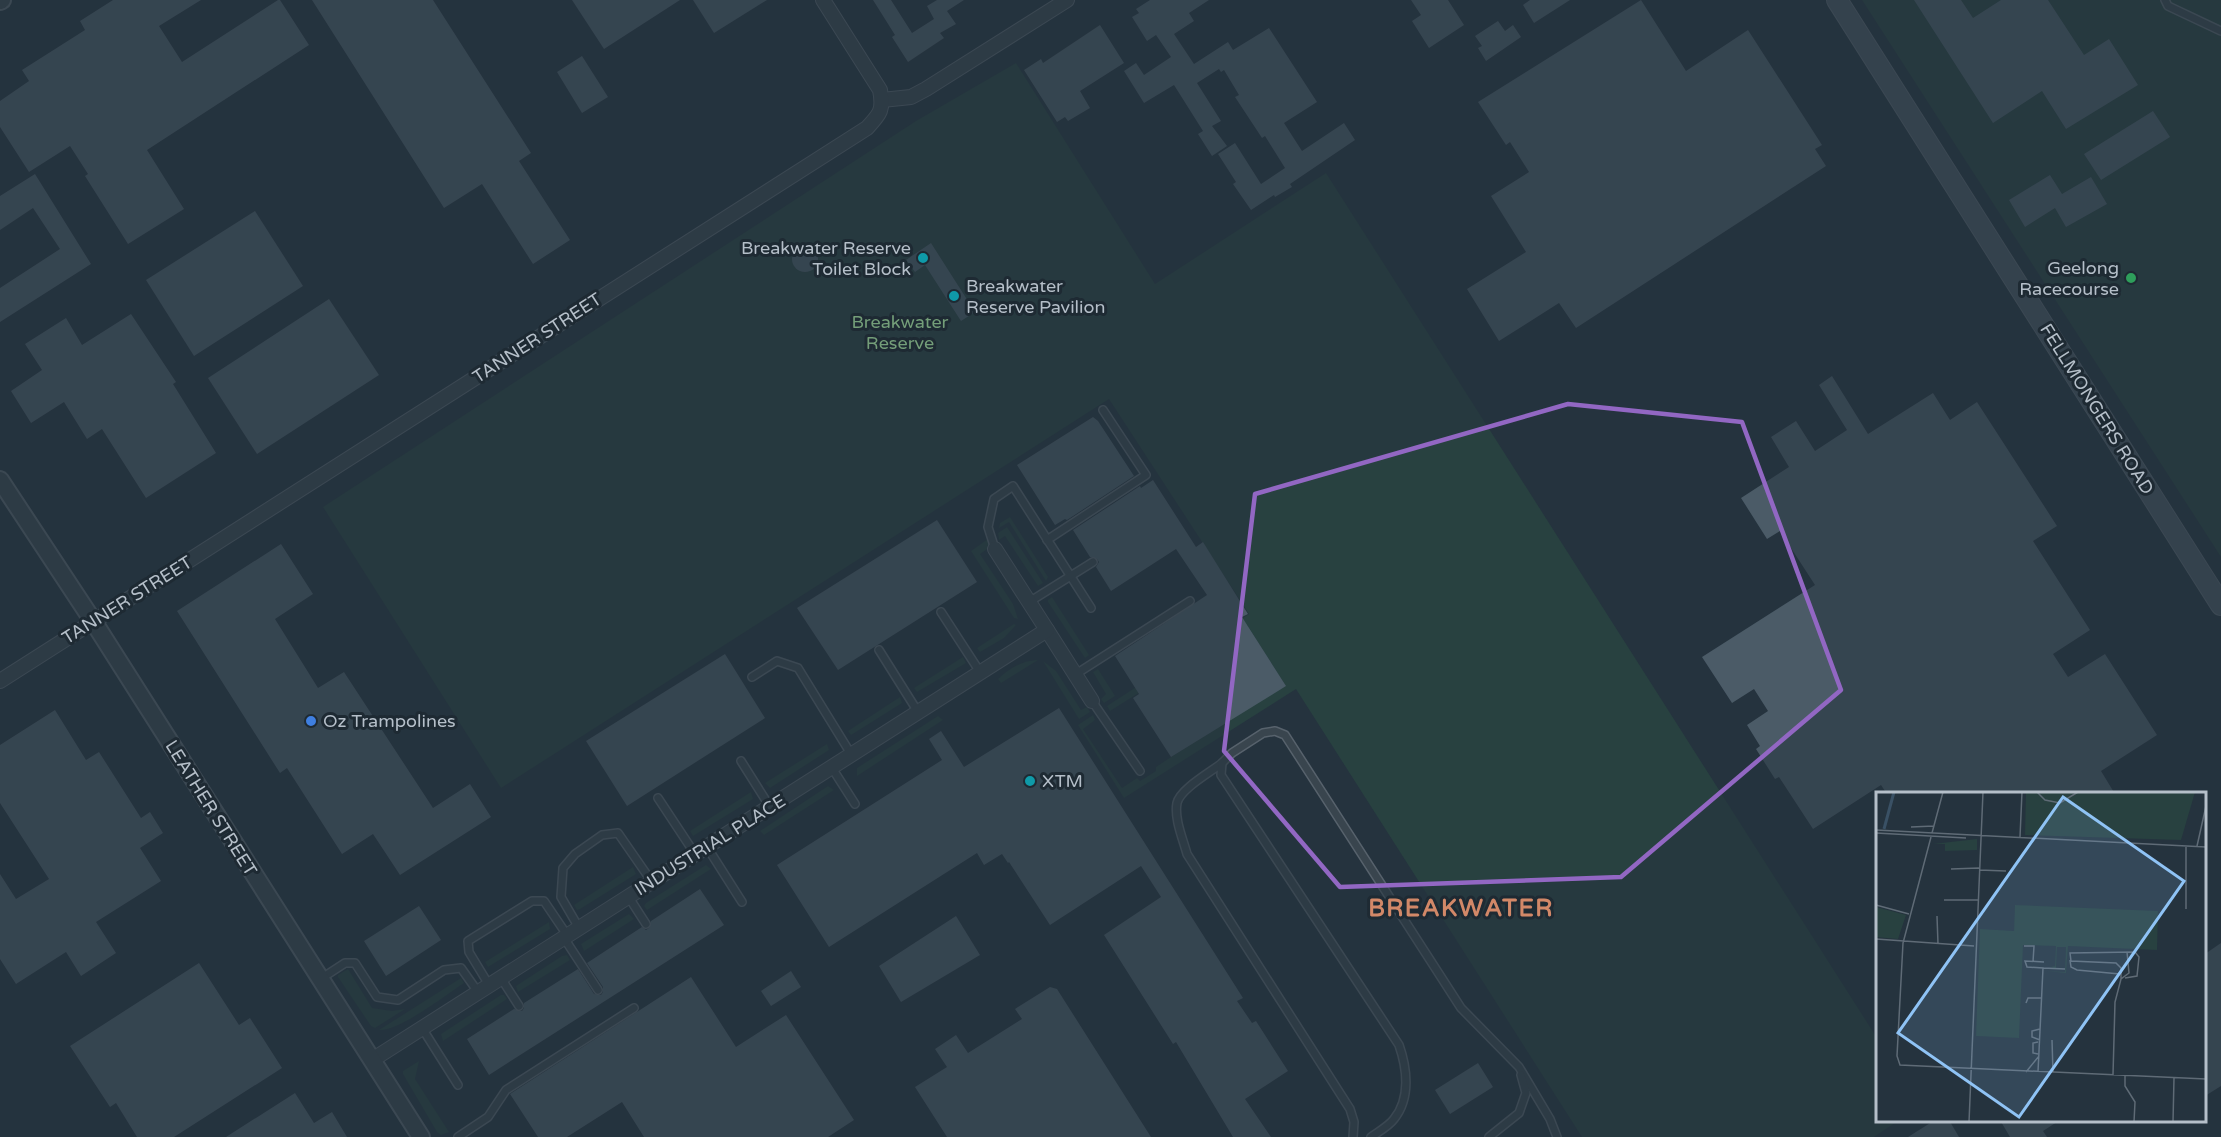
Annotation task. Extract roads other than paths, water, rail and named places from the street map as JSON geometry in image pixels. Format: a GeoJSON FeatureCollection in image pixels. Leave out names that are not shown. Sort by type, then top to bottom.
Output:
{"type":"FeatureCollection","features":[{"type":"Feature","properties":{"kind":"main road","name":"FELLMONGERS ROAD"},"geometry":{"type":"LineString","coordinates":[[1837,0],[2221,605]]}},
{"type":"Feature","properties":{"kind":"street"},"geometry":{"type":"LineString","coordinates":[[823,0],[880,90],[882,100],[911,97],[926,89],[1067,0]]}},
{"type":"Feature","properties":{"kind":"street","name":"TANNER STREET"},"geometry":{"type":"LineString","coordinates":[[0,681],[867,128],[881,113],[882,100]]}},
{"type":"Feature","properties":{"kind":"street","name":"LEATHER STREET"},"geometry":{"type":"LineString","coordinates":[[0,480],[93,621],[421,1137]]}},
{"type":"Feature","properties":{"kind":"street"},"geometry":{"type":"LineString","coordinates":[[995,549],[1092,701]]}},
{"type":"Feature","properties":{"kind":"street","name":"INDUSTRIAL PLACE"},"geometry":{"type":"LineString","coordinates":[[372,1060],[1047,630]]}},
{"type":"Feature","properties":{"kind":"lane"},"geometry":{"type":"LineString","coordinates":[[2165,0],[2168,6],[2221,31]]}},
{"type":"Feature","properties":{"kind":"lane"},"geometry":{"type":"LineString","coordinates":[[1047,540],[1146,475],[1103,410]]}},
{"type":"Feature","properties":{"kind":"lane"},"geometry":{"type":"LineString","coordinates":[[995,549],[988,527],[994,499],[1014,486],[1091,608]]}},
{"type":"Feature","properties":{"kind":"lane"},"geometry":{"type":"LineString","coordinates":[[1029,602],[1093,562]]}},
{"type":"Feature","properties":{"kind":"lane"},"geometry":{"type":"LineString","coordinates":[[1076,674],[1190,601]]}},
{"type":"Feature","properties":{"kind":"lane"},"geometry":{"type":"LineString","coordinates":[[941,612],[980,672]]}},
{"type":"Feature","properties":{"kind":"lane"},"geometry":{"type":"LineString","coordinates":[[879,650],[918,712]]}},
{"type":"Feature","properties":{"kind":"lane"},"geometry":{"type":"LineString","coordinates":[[752,677],[777,661],[798,668],[852,756]]}},
{"type":"Feature","properties":{"kind":"lane"},"geometry":{"type":"LineString","coordinates":[[1092,701],[1140,771]]}},
{"type":"Feature","properties":{"kind":"lane"},"geometry":{"type":"LineString","coordinates":[[1353,1137],[1354,1122],[1350,1109],[1187,854],[1178,821],[1177,802],[1184,791],[1232,753],[1263,733],[1275,731],[1285,735],[1461,1008],[1519,1067],[1550,1119],[1557,1137]]}},
{"type":"Feature","properties":{"kind":"lane"},"geometry":{"type":"LineString","coordinates":[[741,761],[770,807]]}},
{"type":"Feature","properties":{"kind":"lane"},"geometry":{"type":"LineString","coordinates":[[1222,763],[1221,775],[1399,1045],[1406,1066],[1405,1097],[1394,1119],[1371,1137]]}},
{"type":"Feature","properties":{"kind":"lane"},"geometry":{"type":"LineString","coordinates":[[832,768],[855,804]]}},
{"type":"Feature","properties":{"kind":"lane"},"geometry":{"type":"LineString","coordinates":[[658,798],[742,902]]}},
{"type":"Feature","properties":{"kind":"lane"},"geometry":{"type":"LineString","coordinates":[[570,934],[561,897],[563,868],[575,854],[602,835],[618,833],[652,882]]}},
{"type":"Feature","properties":{"kind":"lane"},"geometry":{"type":"LineString","coordinates":[[628,896],[646,924]]}},
{"type":"Feature","properties":{"kind":"lane"},"geometry":{"type":"LineString","coordinates":[[489,985],[468,952],[468,941],[532,901],[544,901],[570,934],[598,990]]}},
{"type":"Feature","properties":{"kind":"lane"},"geometry":{"type":"LineString","coordinates":[[320,979],[345,963],[355,963],[377,997],[398,1000],[444,970],[461,968],[519,1006]]}},
{"type":"Feature","properties":{"kind":"lane"},"geometry":{"type":"LineString","coordinates":[[458,1137],[488,1117],[506,1090],[634,1008]]}},
{"type":"Feature","properties":{"kind":"lane"},"geometry":{"type":"LineString","coordinates":[[422,1028],[458,1084]]}},
{"type":"Feature","properties":{"kind":"lane"},"geometry":{"type":"LineString","coordinates":[[1489,1137],[1519,1113],[1526,1093],[1519,1067]]}},
{"type":"Feature","properties":{"kind":"place","name":"Breakwater Reserve Toilet Block"},"geometry":{"type":"Point","coordinates":[923,258]}},
{"type":"Feature","properties":{"kind":"place","name":"Geelong Racecourse"},"geometry":{"type":"Point","coordinates":[2131,278]}},
{"type":"Feature","properties":{"kind":"place","name":"Breakwater Reserve Pavilion"},"geometry":{"type":"Point","coordinates":[954,296]}},
{"type":"Feature","properties":{"kind":"place","name":"Oz Trampolines"},"geometry":{"type":"Point","coordinates":[311,721]}},
{"type":"Feature","properties":{"kind":"place","name":"XTM"},"geometry":{"type":"Point","coordinates":[1030,781]}},
{"type":"Feature","properties":{"kind":"district","name":"BREAKWATER"},"geometry":{"type":"Point","coordinates":[1461,908]}},
{"type":"Feature","properties":{"kind":"park label","name":"Breakwater Reserve"},"geometry":{"type":"Point","coordinates":[900,332]}}]}
